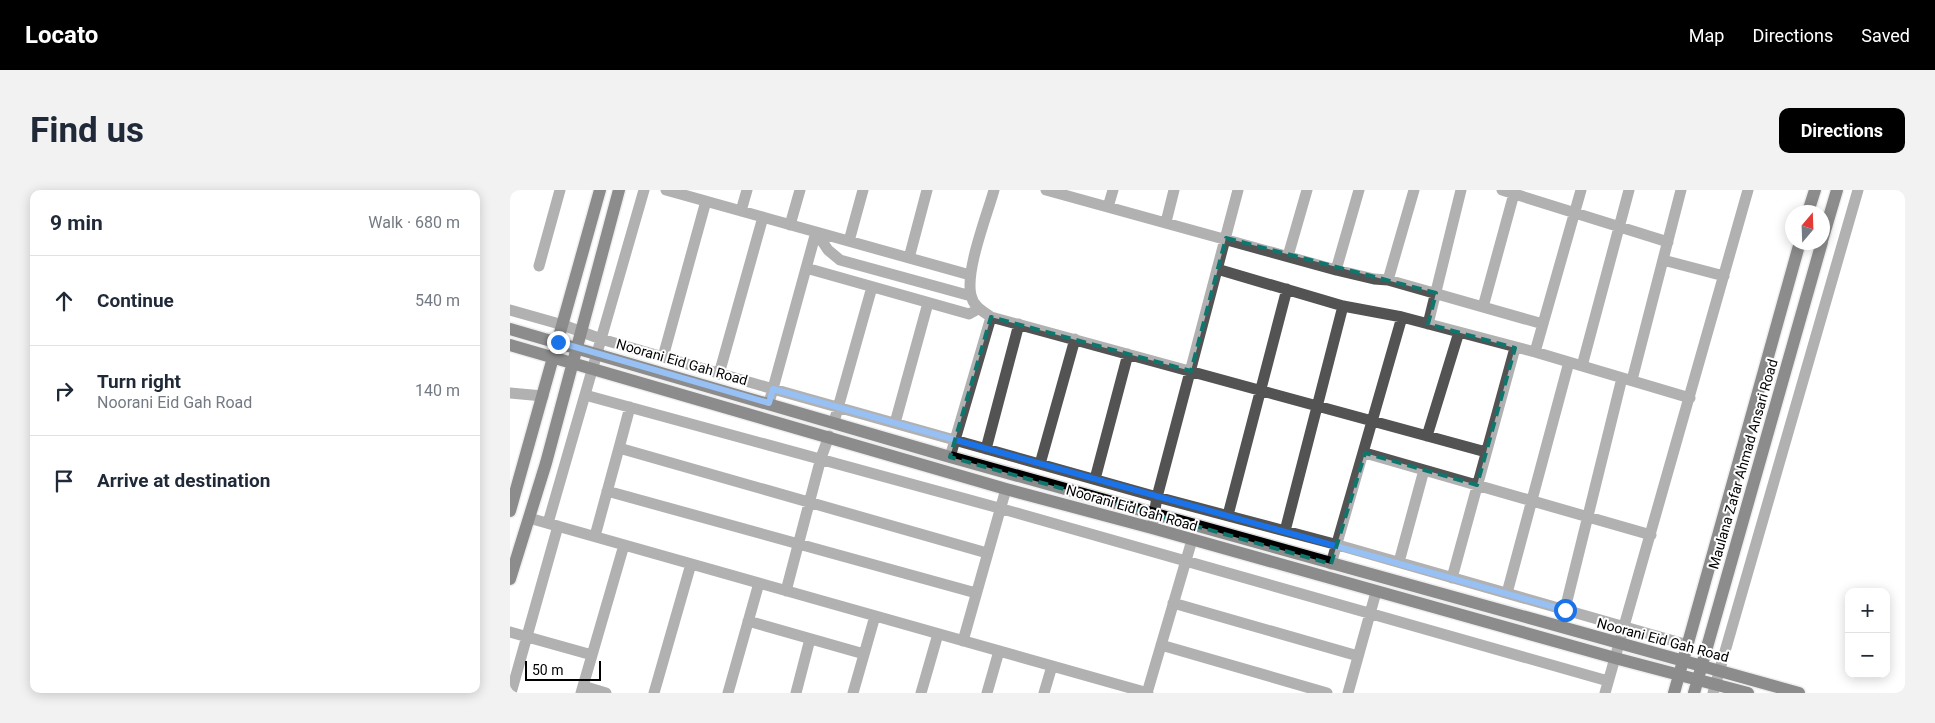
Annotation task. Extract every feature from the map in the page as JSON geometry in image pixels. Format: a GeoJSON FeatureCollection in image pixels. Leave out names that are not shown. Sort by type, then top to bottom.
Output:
{"type":"FeatureCollection","features":[{"type":"Feature","properties":{"kind":"main road"},"geometry":{"type":"LineString","coordinates":[[510,511],[600,190]]}},
{"type":"Feature","properties":{"kind":"main road"},"geometry":{"type":"LineString","coordinates":[[510,579],[582,332],[619,190]]}},
{"type":"Feature","properties":{"kind":"main road"},"geometry":{"type":"LineString","coordinates":[[1810,205],[1815,190]]}},
{"type":"Feature","properties":{"kind":"main road","name":"Maulana Zafar Ahmad Ansari Road"},"geometry":{"type":"LineString","coordinates":[[1830,214],[1837,190]]}},
{"type":"Feature","properties":{"kind":"main road","name":"Maulana Zafar Ahmad Ansari Road"},"geometry":{"type":"LineString","coordinates":[[1674,693],[1798,250]]}},
{"type":"Feature","properties":{"kind":"main road","name":"Maulana Zafar Ahmad Ansari Road"},"geometry":{"type":"LineString","coordinates":[[1694,693],[1820,250]]}},
{"type":"Feature","properties":{"kind":"main road","name":"Noorani Eid Gah Road"},"geometry":{"type":"LineString","coordinates":[[510,329],[950,457],[1799,693]]}},
{"type":"Feature","properties":{"kind":"main road","name":"Noorani Eid Gah Road"},"geometry":{"type":"LineString","coordinates":[[510,345],[829,436],[1006,489],[1615,658],[1698,679],[1714,688],[1748,693]]}},
{"type":"Feature","properties":{"kind":"street"},"geometry":{"type":"LineString","coordinates":[[538,266],[560,190]]}},
{"type":"Feature","properties":{"kind":"street"},"geometry":{"type":"LineString","coordinates":[[511,693],[527,637],[585,395],[644,190]]}},
{"type":"Feature","properties":{"kind":"street"},"geometry":{"type":"LineString","coordinates":[[741,211],[747,190]]}},
{"type":"Feature","properties":{"kind":"street"},"geometry":{"type":"LineString","coordinates":[[790,225],[800,190]]}},
{"type":"Feature","properties":{"kind":"street"},"geometry":{"type":"LineString","coordinates":[[849,241],[863,190]]}},
{"type":"Feature","properties":{"kind":"street"},"geometry":{"type":"LineString","coordinates":[[909,258],[927,190]]}},
{"type":"Feature","properties":{"kind":"street"},"geometry":{"type":"LineString","coordinates":[[994,190],[970,275],[971,296],[978,309],[991,317],[1486,452]]}},
{"type":"Feature","properties":{"kind":"street"},"geometry":{"type":"LineString","coordinates":[[1108,207],[1113,190]]}},
{"type":"Feature","properties":{"kind":"street"},"geometry":{"type":"LineString","coordinates":[[1166,222],[1174,190]]}},
{"type":"Feature","properties":{"kind":"street"},"geometry":{"type":"LineString","coordinates":[[1152,528],[1153,514],[1238,190]]}},
{"type":"Feature","properties":{"kind":"street"},"geometry":{"type":"LineString","coordinates":[[1288,256],[1306,190]]}},
{"type":"Feature","properties":{"kind":"street"},"geometry":{"type":"LineString","coordinates":[[1336,270],[1359,190]]}},
{"type":"Feature","properties":{"kind":"street"},"geometry":{"type":"LineString","coordinates":[[1388,280],[1414,190]]}},
{"type":"Feature","properties":{"kind":"street"},"geometry":{"type":"LineString","coordinates":[[1428,324],[1462,190]]}},
{"type":"Feature","properties":{"kind":"street"},"geometry":{"type":"LineString","coordinates":[[1502,190],[1514,192],[1668,242]]}},
{"type":"Feature","properties":{"kind":"street"},"geometry":{"type":"LineString","coordinates":[[1535,352],[1581,190]]}},
{"type":"Feature","properties":{"kind":"street"},"geometry":{"type":"LineString","coordinates":[[1582,366],[1630,190]]}},
{"type":"Feature","properties":{"kind":"street"},"geometry":{"type":"LineString","coordinates":[[1565,610],[1588,517],[1663,260],[1681,190]]}},
{"type":"Feature","properties":{"kind":"street"},"geometry":{"type":"LineString","coordinates":[[585,395],[1186,560],[1370,613],[1606,687],[1651,535],[1748,190]]}},
{"type":"Feature","properties":{"kind":"street"},"geometry":{"type":"LineString","coordinates":[[1714,688],[1858,190]]}},
{"type":"Feature","properties":{"kind":"street"},"geometry":{"type":"LineString","coordinates":[[672,191],[970,275]]}},
{"type":"Feature","properties":{"kind":"street"},"geometry":{"type":"LineString","coordinates":[[1053,191],[1336,270],[1374,279],[1388,280],[1543,324]]}},
{"type":"Feature","properties":{"kind":"street"},"geometry":{"type":"LineString","coordinates":[[1483,307],[1514,192]]}},
{"type":"Feature","properties":{"kind":"street"},"geometry":{"type":"LineString","coordinates":[[663,358],[706,201]]}},
{"type":"Feature","properties":{"kind":"street"},"geometry":{"type":"LineString","coordinates":[[719,374],[762,217]]}},
{"type":"Feature","properties":{"kind":"street"},"geometry":{"type":"LineString","coordinates":[[769,403],[816,232]]}},
{"type":"Feature","properties":{"kind":"street"},"geometry":{"type":"LineString","coordinates":[[816,232],[828,250],[840,260],[971,296]]}},
{"type":"Feature","properties":{"kind":"street"},"geometry":{"type":"LineString","coordinates":[[1663,260],[1724,276]]}},
{"type":"Feature","properties":{"kind":"street"},"geometry":{"type":"LineString","coordinates":[[806,268],[969,314],[978,309]]}},
{"type":"Feature","properties":{"kind":"street"},"geometry":{"type":"LineString","coordinates":[[1217,269],[1344,306],[1402,317],[1535,352],[1690,398]]}},
{"type":"Feature","properties":{"kind":"street"},"geometry":{"type":"LineString","coordinates":[[834,422],[872,287]]}},
{"type":"Feature","properties":{"kind":"street"},"geometry":{"type":"LineString","coordinates":[[1228,516],[1287,289]]}},
{"type":"Feature","properties":{"kind":"street"},"geometry":{"type":"LineString","coordinates":[[895,423],[928,302]]}},
{"type":"Feature","properties":{"kind":"street"},"geometry":{"type":"LineString","coordinates":[[1285,531],[1344,306]]}},
{"type":"Feature","properties":{"kind":"street"},"geometry":{"type":"LineString","coordinates":[[510,310],[719,374],[1095,480],[1399,562],[1688,645]]}},
{"type":"Feature","properties":{"kind":"street"},"geometry":{"type":"LineString","coordinates":[[950,457],[991,317]]}},
{"type":"Feature","properties":{"kind":"street"},"geometry":{"type":"LineString","coordinates":[[1331,564],[1365,453],[1402,317]]}},
{"type":"Feature","properties":{"kind":"street"},"geometry":{"type":"LineString","coordinates":[[986,449],[1019,324]]}},
{"type":"Feature","properties":{"kind":"street"},"geometry":{"type":"LineString","coordinates":[[1427,436],[1458,332]]}},
{"type":"Feature","properties":{"kind":"street"},"geometry":{"type":"LineString","coordinates":[[1040,464],[1075,339]]}},
{"type":"Feature","properties":{"kind":"street"},"geometry":{"type":"LineString","coordinates":[[1452,578],[1515,348]]}},
{"type":"Feature","properties":{"kind":"street"},"geometry":{"type":"LineString","coordinates":[[1095,480],[1128,354]]}},
{"type":"Feature","properties":{"kind":"street"},"geometry":{"type":"LineString","coordinates":[[1507,593],[1569,362]]}},
{"type":"Feature","properties":{"kind":"street"},"geometry":{"type":"LineString","coordinates":[[510,393],[543,396]]}},
{"type":"Feature","properties":{"kind":"street"},"geometry":{"type":"LineString","coordinates":[[595,536],[630,407]]}},
{"type":"Feature","properties":{"kind":"street"},"geometry":{"type":"LineString","coordinates":[[786,591],[820,458],[829,436]]}},
{"type":"Feature","properties":{"kind":"street"},"geometry":{"type":"LineString","coordinates":[[619,448],[987,553]]}},
{"type":"Feature","properties":{"kind":"street"},"geometry":{"type":"LineString","coordinates":[[1365,453],[1651,535]]}},
{"type":"Feature","properties":{"kind":"street"},"geometry":{"type":"LineString","coordinates":[[1399,562],[1424,470]]}},
{"type":"Feature","properties":{"kind":"street"},"geometry":{"type":"LineString","coordinates":[[963,641],[999,508],[1006,489]]}},
{"type":"Feature","properties":{"kind":"street"},"geometry":{"type":"LineString","coordinates":[[608,491],[976,593]]}},
{"type":"Feature","properties":{"kind":"street"},"geometry":{"type":"LineString","coordinates":[[529,518],[1052,666],[1117,689],[1147,693],[1192,540]]}},
{"type":"Feature","properties":{"kind":"street"},"geometry":{"type":"LineString","coordinates":[[606,693],[582,690],[624,545]]}},
{"type":"Feature","properties":{"kind":"street"},"geometry":{"type":"LineString","coordinates":[[654,693],[691,564]]}},
{"type":"Feature","properties":{"kind":"street"},"geometry":{"type":"LineString","coordinates":[[728,693],[759,583]]}},
{"type":"Feature","properties":{"kind":"street"},"geometry":{"type":"LineString","coordinates":[[1348,693],[1376,592]]}},
{"type":"Feature","properties":{"kind":"street"},"geometry":{"type":"LineString","coordinates":[[1173,603],[1358,656]]}},
{"type":"Feature","properties":{"kind":"street"},"geometry":{"type":"LineString","coordinates":[[854,693],[875,616]]}},
{"type":"Feature","properties":{"kind":"street"},"geometry":{"type":"LineString","coordinates":[[748,621],[864,654]]}},
{"type":"Feature","properties":{"kind":"street"},"geometry":{"type":"LineString","coordinates":[[510,632],[592,655]]}},
{"type":"Feature","properties":{"kind":"street"},"geometry":{"type":"LineString","coordinates":[[921,693],[938,634]]}},
{"type":"Feature","properties":{"kind":"street"},"geometry":{"type":"LineString","coordinates":[[796,693],[810,639]]}},
{"type":"Feature","properties":{"kind":"street"},"geometry":{"type":"LineString","coordinates":[[1161,645],[1327,693]]}},
{"type":"Feature","properties":{"kind":"street"},"geometry":{"type":"LineString","coordinates":[[987,693],[999,651]]}},
{"type":"Feature","properties":{"kind":"street"},"geometry":{"type":"LineString","coordinates":[[1044,693],[1052,666]]}},
{"type":"Feature","properties":{"kind":"highlighted area"},"geometry":{"type":"Polygon","coordinates":[[[1226,238],[1436,293],[1428,324],[1515,348],[1477,485],[1365,453],[1331,564],[950,457],[991,317],[1191,371],[1226,238]]]}},
{"type":"Feature","properties":{"kind":"route"},"geometry":{"type":"LineString","coordinates":[[558,342],[769,403],[773,389],[1158,497],[1338,545],[1565,610]]}}]}
